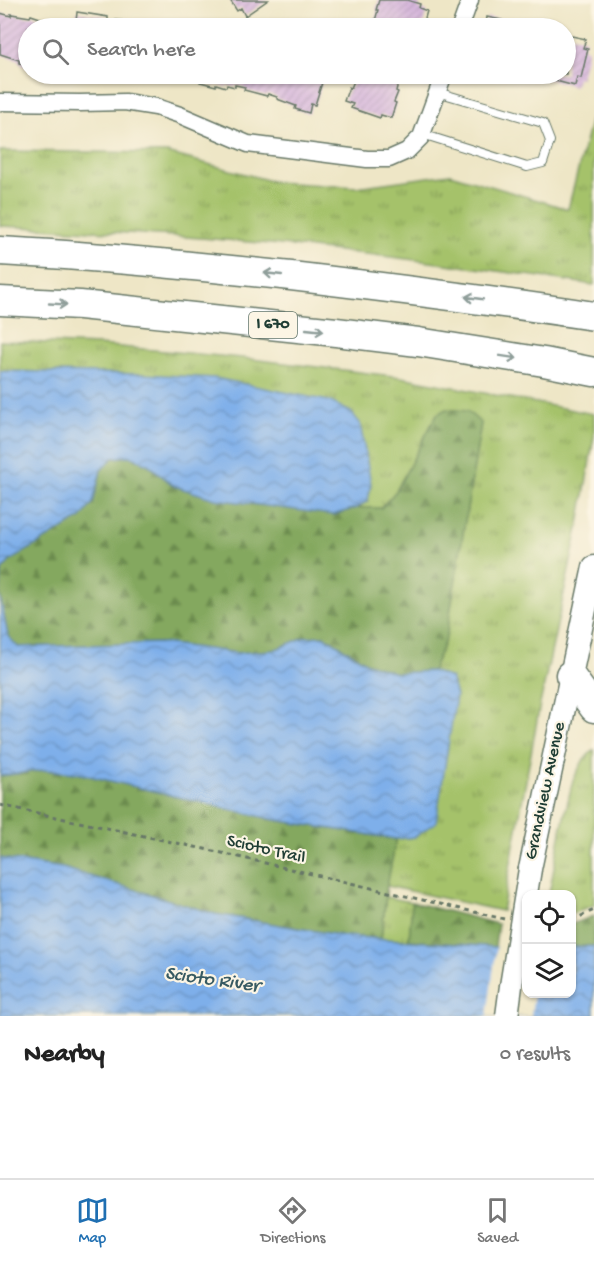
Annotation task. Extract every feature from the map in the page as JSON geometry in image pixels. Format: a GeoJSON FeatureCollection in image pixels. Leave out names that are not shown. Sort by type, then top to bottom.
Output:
{"type":"FeatureCollection","features":[{"type":"Feature","properties":{"kind":"highway"},"geometry":{"type":"LineString","coordinates":[[0,251],[200,266],[415,290],[594,316]]}},
{"type":"Feature","properties":{"kind":"highway","name":"I 670"},"geometry":{"type":"LineString","coordinates":[[0,302],[80,305],[418,342],[594,372]]}},
{"type":"Feature","properties":{"kind":"highway"},"geometry":{"type":"LineString","coordinates":[[544,362],[594,384]]}},
{"type":"Feature","properties":{"kind":"highway"},"geometry":{"type":"LineString","coordinates":[[582,680],[594,708]]}},
{"type":"Feature","properties":{"kind":"main road","name":"Grandview Avenue"},"geometry":{"type":"LineString","coordinates":[[507,1016],[530,869],[582,680],[594,567]]}},
{"type":"Feature","properties":{"kind":"street"},"geometry":{"type":"LineString","coordinates":[[464,18],[470,0]]}},
{"type":"Feature","properties":{"kind":"street"},"geometry":{"type":"LineString","coordinates":[[0,102],[125,102],[156,107],[248,144],[367,159],[389,159],[407,151],[417,143],[440,84]]}},
{"type":"Feature","properties":{"kind":"lane"},"geometry":{"type":"LineString","coordinates":[[422,134],[527,167],[543,164],[550,141],[543,123],[437,92]]}},
{"type":"Feature","properties":{"kind":"path","name":"Scioto Trail"},"geometry":{"type":"LineString","coordinates":[[0,806],[209,850],[509,920]]}},
{"type":"Feature","properties":{"kind":"path"},"geometry":{"type":"LineString","coordinates":[[576,918],[594,910]]}},
{"type":"Feature","properties":{"kind":"green space"},"geometry":{"type":"Polygon","coordinates":[[[594,108],[594,285],[416,260],[282,245],[148,234],[0,226],[0,151],[167,153],[275,182],[356,187],[450,174],[568,209],[594,108]]]}},
{"type":"Feature","properties":{"kind":"green space"},"geometry":{"type":"Polygon","coordinates":[[[0,341],[98,345],[242,358],[401,377],[594,414],[594,436],[580,519],[540,704],[502,911],[387,886],[396,839],[415,837],[451,678],[432,671],[446,638],[481,423],[437,414],[396,491],[381,508],[356,508],[368,501],[143,374],[0,371],[0,341]]]}},
{"type":"Feature","properties":{"kind":"green space"},"geometry":{"type":"Polygon","coordinates":[[[446,409],[467,411],[481,423],[446,638],[432,671],[396,673],[367,663],[324,636],[305,637],[274,650],[238,653],[162,643],[17,647],[8,636],[0,596],[2,570],[11,560],[93,503],[101,470],[112,458],[130,456],[149,465],[174,486],[334,515],[356,508],[381,508],[396,491],[437,414],[446,409]]]}},
{"type":"Feature","properties":{"kind":"green space"},"geometry":{"type":"Polygon","coordinates":[[[594,750],[594,905],[576,912],[576,890],[550,890],[573,780],[584,759],[594,750]]]}},
{"type":"Feature","properties":{"kind":"green space"},"geometry":{"type":"Polygon","coordinates":[[[44,770],[77,773],[275,820],[396,839],[387,886],[381,939],[345,936],[215,914],[63,868],[0,858],[0,776],[44,770]]]}},
{"type":"Feature","properties":{"kind":"green space"},"geometry":{"type":"Polygon","coordinates":[[[386,897],[412,902],[409,940],[381,939],[386,897]]]}},
{"type":"Feature","properties":{"kind":"green space"},"geometry":{"type":"Polygon","coordinates":[[[412,902],[498,924],[495,947],[409,940],[412,902]]]}},
{"type":"Feature","properties":{"kind":"green space"},"geometry":{"type":"Polygon","coordinates":[[[594,916],[594,946],[576,947],[576,923],[594,916]]]}},
{"type":"Feature","properties":{"kind":"water"},"geometry":{"type":"Polygon","coordinates":[[[0,371],[215,378],[329,401],[351,412],[360,423],[371,484],[368,501],[356,508],[333,515],[215,499],[174,486],[149,465],[130,456],[113,458],[101,470],[93,503],[81,518],[11,560],[2,570],[0,594],[0,371]]]}},
{"type":"Feature","properties":{"kind":"water"},"geometry":{"type":"Polygon","coordinates":[[[0,596],[8,636],[18,647],[162,643],[238,653],[274,650],[305,637],[324,636],[367,663],[396,673],[432,671],[451,678],[456,696],[436,822],[415,837],[396,839],[275,820],[77,773],[44,770],[0,776],[0,596]]]}},
{"type":"Feature","properties":{"kind":"water","name":"Scioto River"},"geometry":{"type":"Polygon","coordinates":[[[0,858],[63,868],[215,914],[345,936],[522,947],[522,998],[576,998],[576,947],[594,946],[594,1016],[0,1016],[0,858]]]}},
{"type":"Feature","properties":{"kind":"pier"},"geometry":{"type":"Polygon","coordinates":[[[497,944],[522,944],[522,998],[533,998],[531,1016],[487,1016],[497,944]]]}},
{"type":"Feature","properties":{"kind":"building"},"geometry":{"type":"Polygon","coordinates":[[[230,0],[268,0],[245,16],[241,8],[237,11],[230,0]]]}},
{"type":"Feature","properties":{"kind":"building"},"geometry":{"type":"Polygon","coordinates":[[[379,0],[407,0],[420,4],[419,8],[427,11],[425,18],[376,18],[378,10],[376,10],[379,0]]]}},
{"type":"Feature","properties":{"kind":"building"},"geometry":{"type":"Polygon","coordinates":[[[77,12],[108,17],[108,18],[76,18],[77,12]]]}},
{"type":"Feature","properties":{"kind":"building"},"geometry":{"type":"Polygon","coordinates":[[[0,13],[11,16],[11,14],[30,17],[31,15],[40,18],[18,18],[18,60],[0,54],[0,13]]]}},
{"type":"Feature","properties":{"kind":"building"},"geometry":{"type":"Polygon","coordinates":[[[576,37],[586,39],[583,48],[588,49],[581,78],[577,77],[576,82],[576,37]]]}},
{"type":"Feature","properties":{"kind":"building"},"geometry":{"type":"Polygon","coordinates":[[[216,84],[322,84],[315,105],[311,104],[309,113],[295,109],[296,106],[268,94],[267,96],[244,90],[245,87],[235,85],[235,87],[227,85],[226,87],[216,84]]]}},
{"type":"Feature","properties":{"kind":"building"},"geometry":{"type":"Polygon","coordinates":[[[353,84],[398,84],[396,91],[398,92],[394,102],[396,103],[391,118],[381,115],[380,118],[351,108],[353,104],[344,101],[349,87],[351,88],[353,84]]]}}]}
